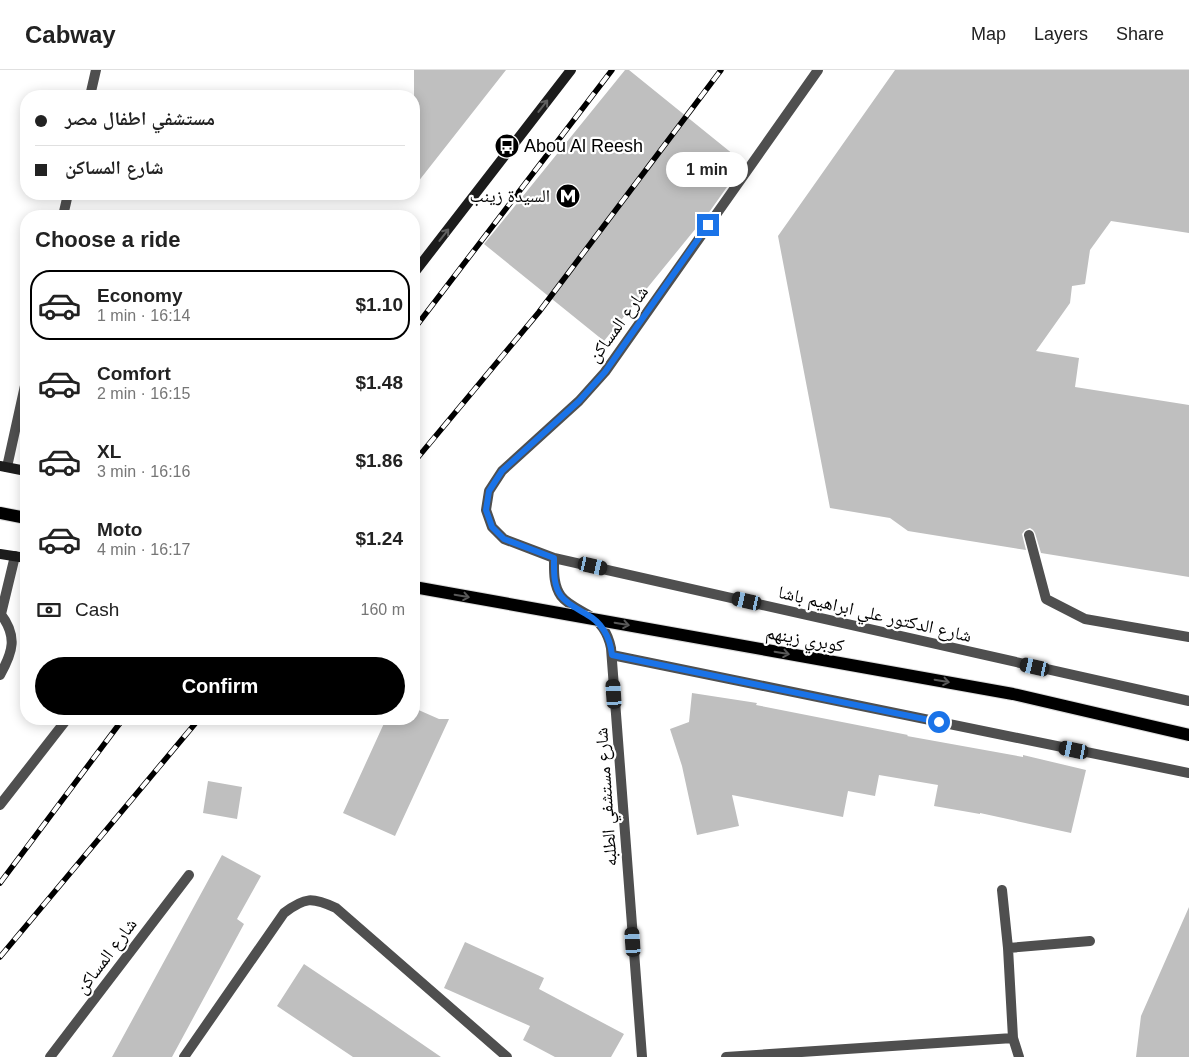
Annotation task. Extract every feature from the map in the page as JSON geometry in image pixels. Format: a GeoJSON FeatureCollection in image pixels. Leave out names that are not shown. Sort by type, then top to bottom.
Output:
{"type":"FeatureCollection","features":[{"type":"Feature","properties":{"kind":"main road"},"geometry":{"type":"LineString","coordinates":[[0,514],[20,517]]}},
{"type":"Feature","properties":{"kind":"main road","name":"كوبري زينهم"},"geometry":{"type":"LineString","coordinates":[[420,588],[1013,694],[1189,735]]}},
{"type":"Feature","properties":{"kind":"street"},"geometry":{"type":"LineString","coordinates":[[91,90],[96,70]]}},
{"type":"Feature","properties":{"kind":"street"},"geometry":{"type":"LineString","coordinates":[[420,265],[571,70]]}},
{"type":"Feature","properties":{"kind":"street","name":"شارع المساكن"},"geometry":{"type":"LineString","coordinates":[[554,558],[504,539],[492,527],[486,510],[489,491],[502,471],[579,401],[605,372],[818,70]]}},
{"type":"Feature","properties":{"kind":"street"},"geometry":{"type":"LineString","coordinates":[[20,404],[4,466],[20,470]]}},
{"type":"Feature","properties":{"kind":"street"},"geometry":{"type":"LineString","coordinates":[[1030,535],[1046,599],[1085,619],[1189,637]]}},
{"type":"Feature","properties":{"kind":"street"},"geometry":{"type":"LineString","coordinates":[[0,554],[20,557]]}},
{"type":"Feature","properties":{"kind":"street"},"geometry":{"type":"LineString","coordinates":[[0,675],[8,662],[12,645],[10,629],[1,614],[15,556]]}},
{"type":"Feature","properties":{"kind":"street","name":"شارع مستشفي الطلبه"},"geometry":{"type":"LineString","coordinates":[[554,558],[554,576],[561,596],[601,626],[610,640],[642,1057]]}},
{"type":"Feature","properties":{"kind":"street","name":"شارع الدكتور علي ابراهيم باشا"},"geometry":{"type":"LineString","coordinates":[[554,558],[1189,701]]}},
{"type":"Feature","properties":{"kind":"street"},"geometry":{"type":"LineString","coordinates":[[612,655],[1189,774]]}},
{"type":"Feature","properties":{"kind":"street"},"geometry":{"type":"LineString","coordinates":[[0,805],[62,725]]}},
{"type":"Feature","properties":{"kind":"street","name":"شارع المساكن"},"geometry":{"type":"LineString","coordinates":[[50,1057],[189,875]]}},
{"type":"Feature","properties":{"kind":"street"},"geometry":{"type":"LineString","coordinates":[[1002,890],[1008,948],[1013,1038],[1019,1057]]}},
{"type":"Feature","properties":{"kind":"street"},"geometry":{"type":"LineString","coordinates":[[184,1057],[284,914],[295,905],[307,900],[319,900],[336,908],[507,1057]]}},
{"type":"Feature","properties":{"kind":"street"},"geometry":{"type":"LineString","coordinates":[[1008,948],[1090,941]]}},
{"type":"Feature","properties":{"kind":"street"},"geometry":{"type":"LineString","coordinates":[[726,1057],[1013,1038]]}},
{"type":"Feature","properties":{"kind":"building"},"geometry":{"type":"Polygon","coordinates":[[[414,70],[506,70],[420,179],[420,90],[414,90],[414,70]]]}},
{"type":"Feature","properties":{"kind":"building"},"geometry":{"type":"Polygon","coordinates":[[[625,70],[629,70],[744,163],[710,211],[604,341],[484,244],[625,70]]]}},
{"type":"Feature","properties":{"kind":"building"},"geometry":{"type":"Polygon","coordinates":[[[895,70],[1189,70],[1189,233],[1111,221],[1090,250],[1085,284],[1072,286],[1070,303],[1036,351],[1079,358],[1075,387],[1189,405],[1189,577],[1041,553],[1035,533],[1030,528],[1022,534],[1026,550],[908,531],[890,518],[830,508],[778,236],[895,70]]]}},
{"type":"Feature","properties":{"kind":"building"},"geometry":{"type":"Polygon","coordinates":[[[692,693],[757,703],[756,705],[907,736],[1023,757],[1023,755],[1086,770],[1071,833],[980,813],[934,806],[938,785],[879,775],[875,796],[848,791],[843,817],[732,795],[739,826],[697,835],[682,766],[670,729],[689,722],[692,693]]]}},
{"type":"Feature","properties":{"kind":"building"},"geometry":{"type":"Polygon","coordinates":[[[420,711],[439,719],[449,719],[395,836],[343,813],[383,725],[420,725],[420,711]]]}},
{"type":"Feature","properties":{"kind":"building"},"geometry":{"type":"Polygon","coordinates":[[[208,781],[242,787],[237,819],[203,813],[208,781]]]}},
{"type":"Feature","properties":{"kind":"building"},"geometry":{"type":"Polygon","coordinates":[[[222,855],[261,876],[237,919],[244,924],[172,1057],[112,1057],[222,855]]]}},
{"type":"Feature","properties":{"kind":"building"},"geometry":{"type":"Polygon","coordinates":[[[1189,907],[1189,1057],[1136,1057],[1141,1016],[1189,907]]]}},
{"type":"Feature","properties":{"kind":"building"},"geometry":{"type":"Polygon","coordinates":[[[465,942],[544,978],[539,989],[624,1034],[611,1057],[555,1057],[523,1040],[530,1026],[444,988],[465,942]]]}},
{"type":"Feature","properties":{"kind":"building"},"geometry":{"type":"Polygon","coordinates":[[[304,964],[441,1057],[353,1057],[277,1006],[304,964]]]}},
{"type":"Feature","properties":{"kind":"railway"},"geometry":{"type":"LineString","coordinates":[[420,321],[612,70]]}},
{"type":"Feature","properties":{"kind":"railway"},"geometry":{"type":"LineString","coordinates":[[420,455],[539,312],[721,70]]}},
{"type":"Feature","properties":{"kind":"railway"},"geometry":{"type":"LineString","coordinates":[[0,883],[118,725]]}},
{"type":"Feature","properties":{"kind":"railway"},"geometry":{"type":"LineString","coordinates":[[0,957],[194,725]]}},
{"type":"Feature","properties":{"kind":"place","name":"Abou Al Reesh"},"geometry":{"type":"Point","coordinates":[507,146]}},
{"type":"Feature","properties":{"kind":"place","name":"السيدة زينب"},"geometry":{"type":"Point","coordinates":[568,196]}},
{"type":"Feature","properties":{"kind":"route"},"geometry":{"type":"LineString","coordinates":[[708,225],[605,372],[579,401],[502,471],[489,491],[486,510],[492,527],[504,539],[554,558],[554,576],[561,596],[601,626],[610,640],[612,655],[939,722]]}}]}
